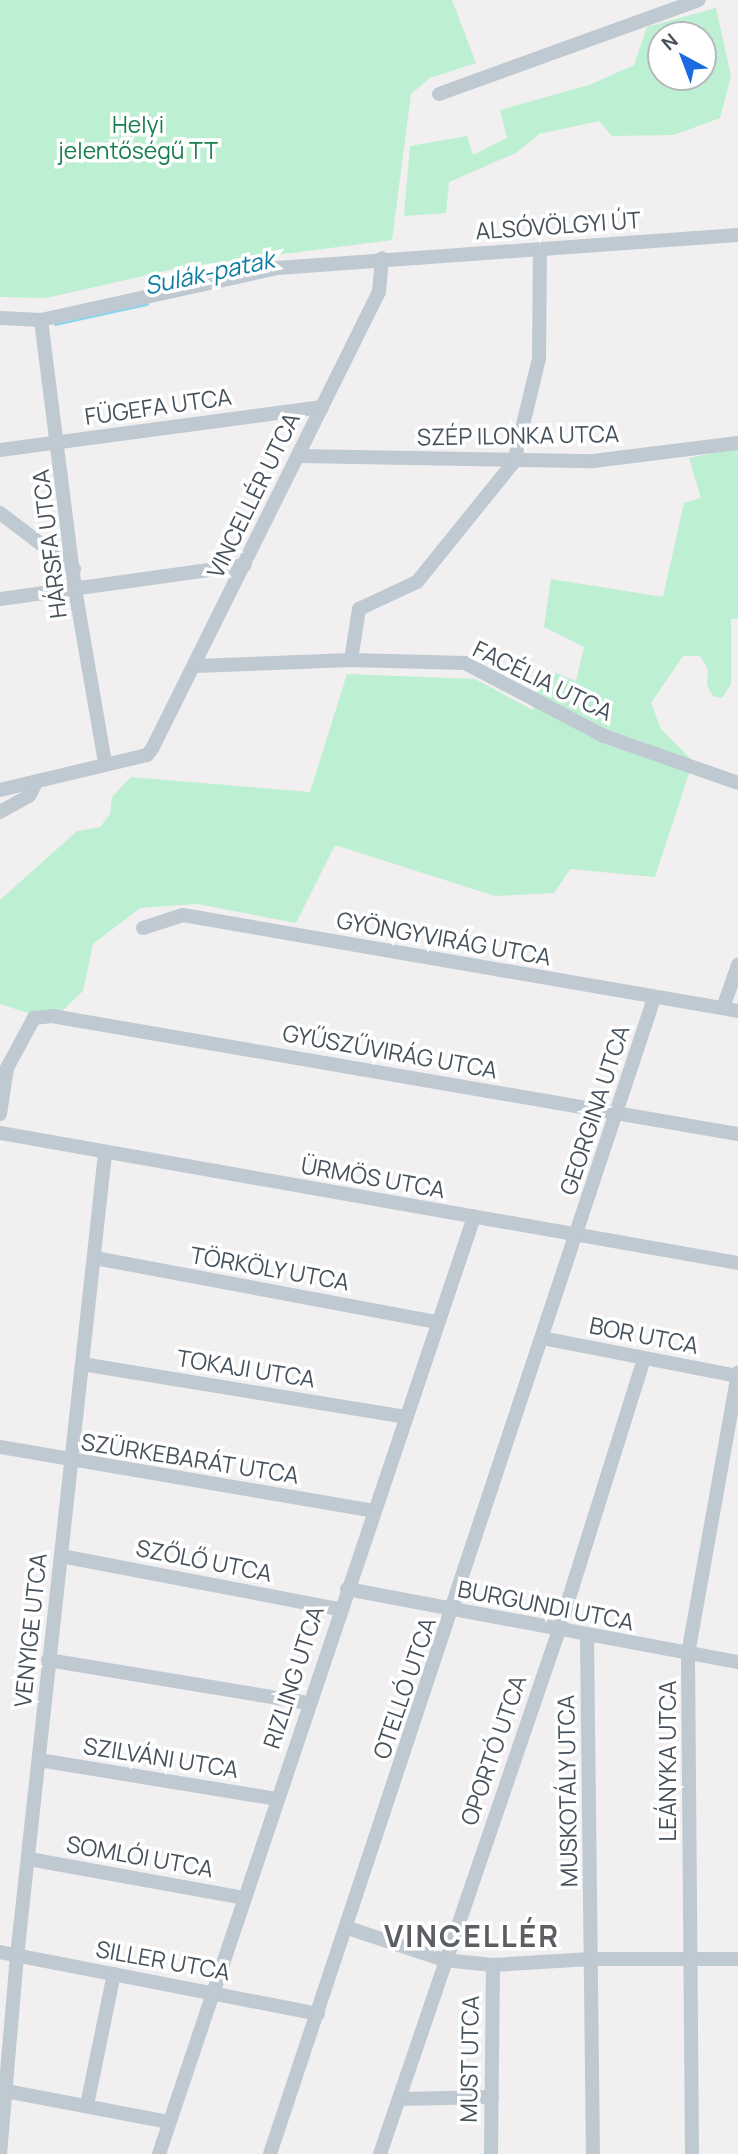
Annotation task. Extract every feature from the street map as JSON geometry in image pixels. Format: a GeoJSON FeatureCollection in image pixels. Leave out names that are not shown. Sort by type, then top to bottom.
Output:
{"type":"FeatureCollection","features":[{"type":"Feature","properties":{"kind":"street"},"geometry":{"type":"LineString","coordinates":[[439,94],[698,0]]}},
{"type":"Feature","properties":{"kind":"street","name":"ALSÓVÖLGYI ÚT"},"geometry":{"type":"LineString","coordinates":[[0,318],[41,320],[277,268],[382,258],[738,235]]}},
{"type":"Feature","properties":{"kind":"street"},"geometry":{"type":"LineString","coordinates":[[351,660],[359,610],[417,582],[514,462],[539,359],[540,249]]}},
{"type":"Feature","properties":{"kind":"street","name":"VINCELLÉR UTCA"},"geometry":{"type":"LineString","coordinates":[[105,763],[146,755],[152,749],[379,292],[382,258]]}},
{"type":"Feature","properties":{"kind":"street","name":"HÁRSFA UTCA"},"geometry":{"type":"LineString","coordinates":[[41,320],[59,442],[75,589],[105,763]]}},
{"type":"Feature","properties":{"kind":"street","name":"FÜGEFA UTCA"},"geometry":{"type":"LineString","coordinates":[[0,450],[322,407]]}},
{"type":"Feature","properties":{"kind":"street","name":"SZÉP ILONKA UTCA"},"geometry":{"type":"LineString","coordinates":[[298,456],[514,462],[593,461],[738,443]]}},
{"type":"Feature","properties":{"kind":"street"},"geometry":{"type":"LineString","coordinates":[[0,513],[74,569]]}},
{"type":"Feature","properties":{"kind":"street"},"geometry":{"type":"LineString","coordinates":[[0,599],[245,565]]}},
{"type":"Feature","properties":{"kind":"street","name":"FACÉLIA UTCA"},"geometry":{"type":"LineString","coordinates":[[195,666],[351,660],[465,663],[604,736],[738,783]]}},
{"type":"Feature","properties":{"kind":"street"},"geometry":{"type":"LineString","coordinates":[[0,790],[36,783],[105,763]]}},
{"type":"Feature","properties":{"kind":"street"},"geometry":{"type":"LineString","coordinates":[[0,812],[29,796],[36,783]]}},
{"type":"Feature","properties":{"kind":"street","name":"GYÖNGYVIRÁG UTCA"},"geometry":{"type":"LineString","coordinates":[[143,928],[183,915],[731,1010]]}},
{"type":"Feature","properties":{"kind":"street"},"geometry":{"type":"LineString","coordinates":[[731,1010],[738,965]]}},
{"type":"Feature","properties":{"kind":"street","name":"GEORGINA UTCA"},"geometry":{"type":"LineString","coordinates":[[579,1237],[654,998]]}},
{"type":"Feature","properties":{"kind":"street","name":"GYŰSZŰVIRÁG UTCA"},"geometry":{"type":"LineString","coordinates":[[0,1114],[7,1068],[34,1018],[52,1016],[738,1134]]}},
{"type":"Feature","properties":{"kind":"street"},"geometry":{"type":"LineString","coordinates":[[0,1121],[0,1140]]}},
{"type":"Feature","properties":{"kind":"street","name":"ÜRMÖS UTCA"},"geometry":{"type":"LineString","coordinates":[[0,1133],[105,1154],[738,1263]]}},
{"type":"Feature","properties":{"kind":"street","name":"VENYIGE UTCA"},"geometry":{"type":"LineString","coordinates":[[0,2154],[17,1956],[48,1660],[105,1154]]}},
{"type":"Feature","properties":{"kind":"street","name":"RIZLING UTCA"},"geometry":{"type":"LineString","coordinates":[[159,2154],[339,1609],[474,1217]]}},
{"type":"Feature","properties":{"kind":"street","name":"OTELLÓ UTCA"},"geometry":{"type":"LineString","coordinates":[[270,2154],[454,1611],[542,1338],[579,1237]]}},
{"type":"Feature","properties":{"kind":"street","name":"TÖRKÖLY UTCA"},"geometry":{"type":"LineString","coordinates":[[95,1258],[438,1321]]}},
{"type":"Feature","properties":{"kind":"street","name":"BOR UTCA"},"geometry":{"type":"LineString","coordinates":[[542,1338],[644,1359],[738,1374]]}},
{"type":"Feature","properties":{"kind":"street","name":"OPORTÓ UTCA"},"geometry":{"type":"LineString","coordinates":[[380,2154],[443,1960],[559,1630],[644,1359]]}},
{"type":"Feature","properties":{"kind":"street","name":"TOKAJI UTCA"},"geometry":{"type":"LineString","coordinates":[[82,1364],[404,1417]]}},
{"type":"Feature","properties":{"kind":"street","name":"LEÁNYKA UTCA"},"geometry":{"type":"LineString","coordinates":[[692,2154],[688,1654],[738,1374]]}},
{"type":"Feature","properties":{"kind":"street","name":"SZÜRKEBARÁT UTCA"},"geometry":{"type":"LineString","coordinates":[[0,1447],[373,1511]]}},
{"type":"Feature","properties":{"kind":"street","name":"SZŐLŐ UTCA"},"geometry":{"type":"LineString","coordinates":[[61,1556],[339,1609]]}},
{"type":"Feature","properties":{"kind":"street","name":"BURGUNDI UTCA"},"geometry":{"type":"LineString","coordinates":[[347,1589],[587,1637],[738,1662]]}},
{"type":"Feature","properties":{"kind":"street","name":"MUSKOTÁLY UTCA"},"geometry":{"type":"LineString","coordinates":[[587,1637],[593,2154]]}},
{"type":"Feature","properties":{"kind":"street"},"geometry":{"type":"LineString","coordinates":[[48,1660],[308,1703]]}},
{"type":"Feature","properties":{"kind":"street","name":"SZILVÁNI UTCA"},"geometry":{"type":"LineString","coordinates":[[39,1760],[276,1799]]}},
{"type":"Feature","properties":{"kind":"street","name":"SOMLÓI UTCA"},"geometry":{"type":"LineString","coordinates":[[29,1859],[243,1898]]}},
{"type":"Feature","properties":{"kind":"street"},"geometry":{"type":"LineString","coordinates":[[348,1928],[443,1960],[493,1965],[591,1959],[738,1959]]}},
{"type":"Feature","properties":{"kind":"street","name":"SILLER UTCA"},"geometry":{"type":"LineString","coordinates":[[0,1952],[318,2014]]}},
{"type":"Feature","properties":{"kind":"street","name":"MUST UTCA"},"geometry":{"type":"LineString","coordinates":[[491,2154],[493,1965]]}},
{"type":"Feature","properties":{"kind":"street"},"geometry":{"type":"LineString","coordinates":[[86,2105],[114,1974]]}},
{"type":"Feature","properties":{"kind":"street"},"geometry":{"type":"LineString","coordinates":[[6,2091],[169,2122]]}},
{"type":"Feature","properties":{"kind":"street"},"geometry":{"type":"LineString","coordinates":[[400,2099],[492,2098]]}},
{"type":"Feature","properties":{"kind":"green space","name":"Helyi jelentőségű TT"},"geometry":{"type":"Polygon","coordinates":[[[0,0],[452,0],[476,63],[430,78],[411,94],[392,240],[183,267],[46,298],[0,297],[0,0]]]}},
{"type":"Feature","properties":{"kind":"green space"},"geometry":{"type":"Polygon","coordinates":[[[716,8],[731,76],[720,118],[674,135],[612,136],[599,121],[539,134],[516,153],[449,182],[446,213],[404,216],[410,146],[467,136],[473,155],[507,138],[500,110],[589,85],[634,65],[647,27],[647,91],[717,91],[717,21],[669,21],[716,8]]]}},
{"type":"Feature","properties":{"kind":"green space"},"geometry":{"type":"Polygon","coordinates":[[[738,448],[738,619],[731,619],[731,684],[722,698],[713,696],[707,685],[708,669],[700,656],[683,656],[651,703],[661,729],[693,761],[655,877],[570,869],[554,893],[495,896],[335,845],[296,923],[197,904],[140,908],[93,944],[83,991],[62,1011],[31,1014],[0,1004],[0,900],[77,831],[100,827],[110,814],[112,797],[131,777],[310,792],[347,674],[475,679],[533,710],[543,668],[576,681],[584,647],[544,627],[551,579],[663,597],[684,503],[701,498],[689,458],[738,448]]]}},
{"type":"Feature","properties":{"kind":"waterway","name":"Sulák-patak"},"geometry":{"type":"LineString","coordinates":[[55,324],[147,304]]}},
{"type":"Feature","properties":{"kind":"district","name":"VINCELLÉR"},"geometry":{"type":"Point","coordinates":[472,1936]}}]}
